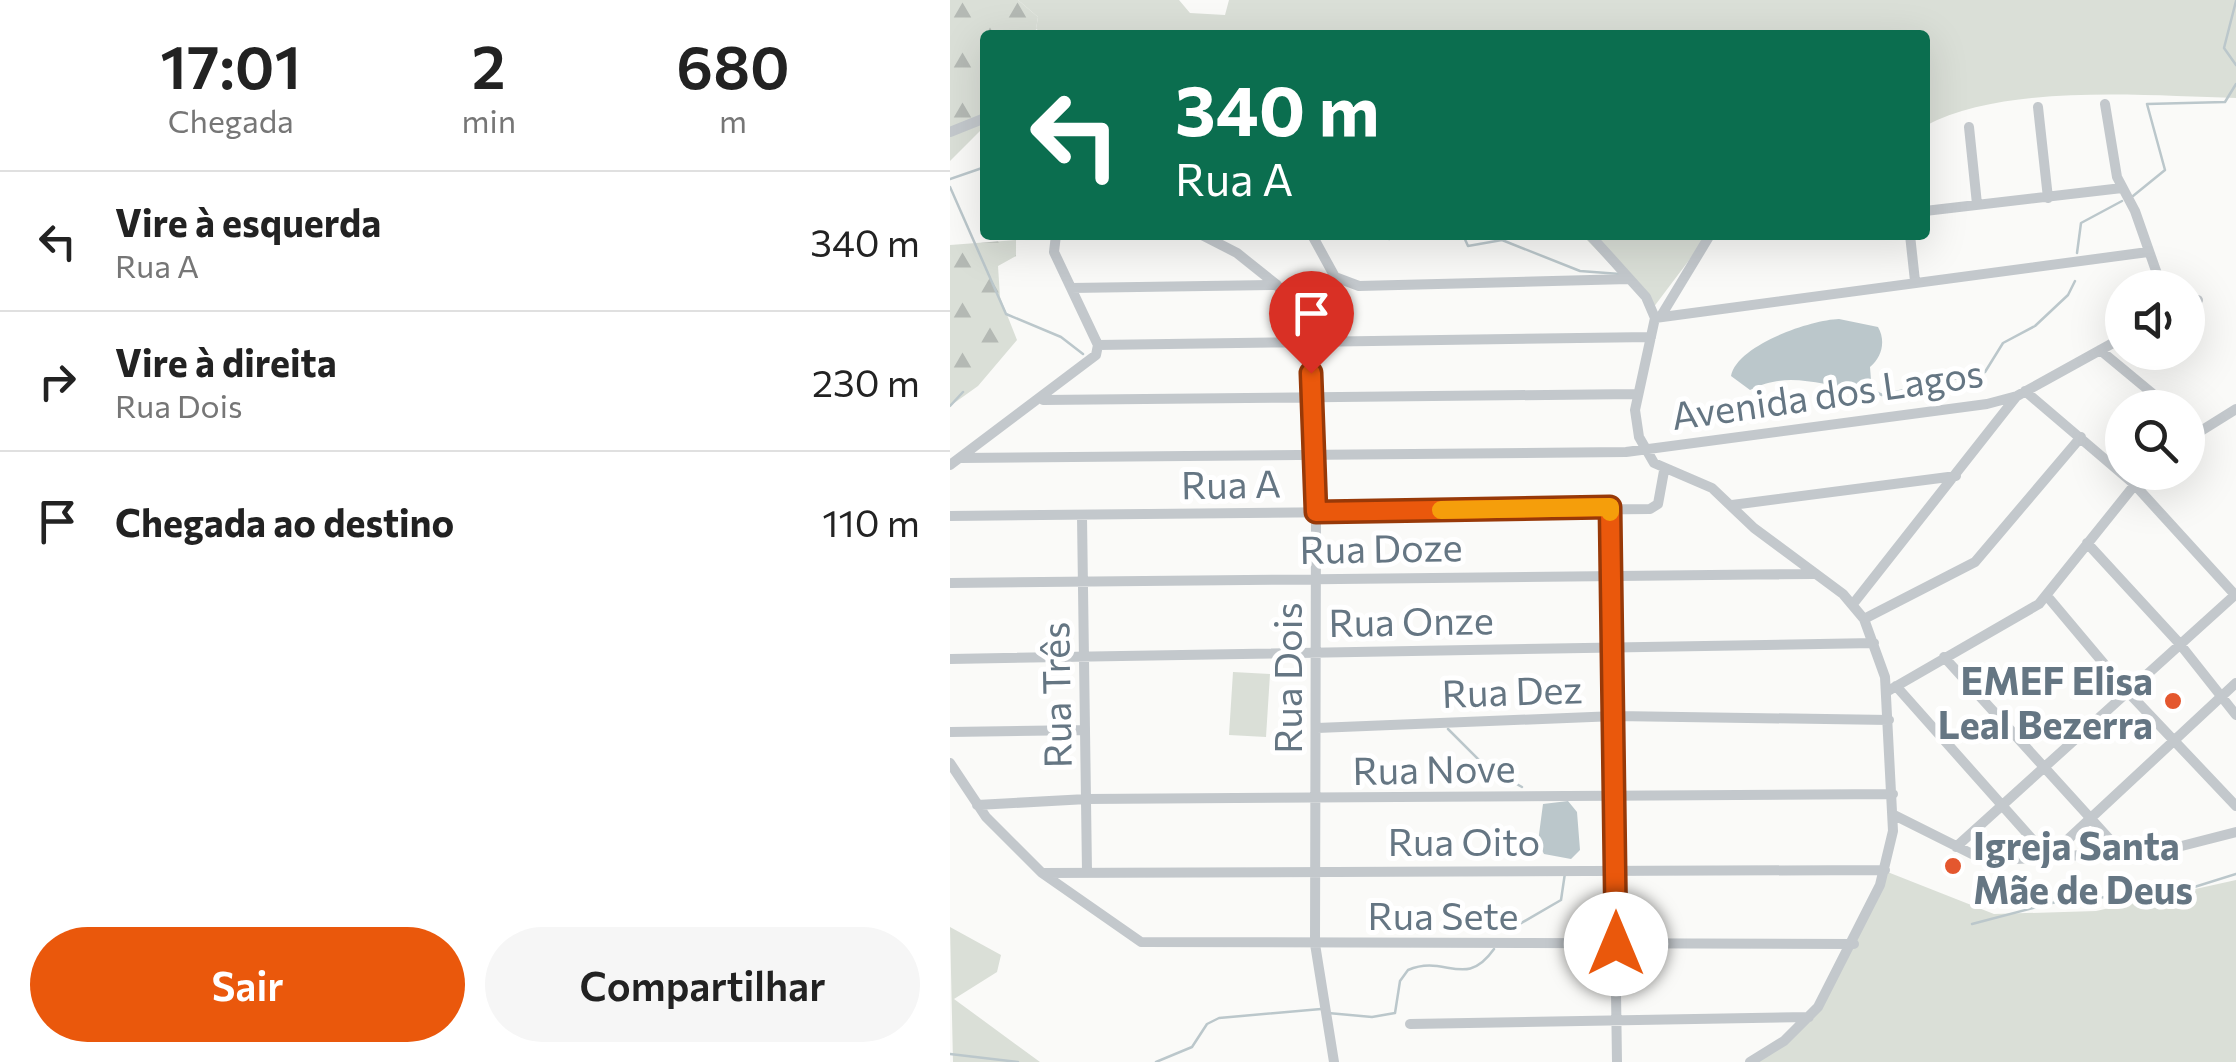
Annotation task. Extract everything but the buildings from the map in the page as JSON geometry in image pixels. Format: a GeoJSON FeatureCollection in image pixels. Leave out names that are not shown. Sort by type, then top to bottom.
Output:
{"type":"FeatureCollection","features":[{"type":"Feature","properties":{"kind":"street"},"geometry":{"type":"LineString","coordinates":[[2106,104],[2122,188],[2135,210],[2155,270]]}},
{"type":"Feature","properties":{"kind":"street"},"geometry":{"type":"LineString","coordinates":[[2038,107],[2048,198]]}},
{"type":"Feature","properties":{"kind":"street"},"geometry":{"type":"LineString","coordinates":[[950,132],[980,120]]}},
{"type":"Feature","properties":{"kind":"street"},"geometry":{"type":"LineString","coordinates":[[1969,128],[1977,204]]}},
{"type":"Feature","properties":{"kind":"street"},"geometry":{"type":"LineString","coordinates":[[1930,210],[2122,188]]}},
{"type":"Feature","properties":{"kind":"street"},"geometry":{"type":"LineString","coordinates":[[955,462],[1092,361],[1098,345],[1054,252],[1055,240]]}},
{"type":"Feature","properties":{"kind":"street","name":"Rua Dois"},"geometry":{"type":"LineString","coordinates":[[1211,240],[1244,258],[1276,285],[1290,302],[1306,341],[1316,512],[1314,944],[1334,1062]]}},
{"type":"Feature","properties":{"kind":"street"},"geometry":{"type":"LineString","coordinates":[[1315,240],[1335,278],[1358,286],[1629,279]]}},
{"type":"Feature","properties":{"kind":"street"},"geometry":{"type":"LineString","coordinates":[[1594,240],[1646,297],[1658,317]]}},
{"type":"Feature","properties":{"kind":"street"},"geometry":{"type":"LineString","coordinates":[[1707,240],[1658,317],[1651,337],[1637,394],[1636,428],[1644,447],[1664,471],[1701,482],[1853,604],[1864,619],[1892,688],[2004,804],[2049,857]]}},
{"type":"Feature","properties":{"kind":"street"},"geometry":{"type":"LineString","coordinates":[[1911,240],[1915,281]]}},
{"type":"Feature","properties":{"kind":"street"},"geometry":{"type":"LineString","coordinates":[[1658,317],[2148,252]]}},
{"type":"Feature","properties":{"kind":"street"},"geometry":{"type":"LineString","coordinates":[[1071,288],[1276,285]]}},
{"type":"Feature","properties":{"kind":"street"},"geometry":{"type":"LineString","coordinates":[[1098,345],[1651,337]]}},
{"type":"Feature","properties":{"kind":"street","name":"Avenida dos Lagos"},"geometry":{"type":"LineString","coordinates":[[955,462],[1626,452],[2021,394],[2105,347]]}},
{"type":"Feature","properties":{"kind":"street"},"geometry":{"type":"LineString","coordinates":[[2100,350],[2148,390]]}},
{"type":"Feature","properties":{"kind":"street"},"geometry":{"type":"LineString","coordinates":[[1042,400],[1637,394]]}},
{"type":"Feature","properties":{"kind":"street"},"geometry":{"type":"LineString","coordinates":[[1853,604],[2021,394],[2105,458]]}},
{"type":"Feature","properties":{"kind":"street"},"geometry":{"type":"LineString","coordinates":[[2205,427],[2236,409]]}},
{"type":"Feature","properties":{"kind":"street"},"geometry":{"type":"LineString","coordinates":[[1864,619],[1975,562],[2081,437]]}},
{"type":"Feature","properties":{"kind":"street","name":"Rua A"},"geometry":{"type":"LineString","coordinates":[[950,516],[1656,506],[1664,471]]}},
{"type":"Feature","properties":{"kind":"street"},"geometry":{"type":"LineString","coordinates":[[1732,505],[1957,476]]}},
{"type":"Feature","properties":{"kind":"street"},"geometry":{"type":"LineString","coordinates":[[1892,688],[2047,596],[2129,490]]}},
{"type":"Feature","properties":{"kind":"street"},"geometry":{"type":"LineString","coordinates":[[1956,847],[2178,643],[2236,596],[2139,490]]}},
{"type":"Feature","properties":{"kind":"street"},"geometry":{"type":"LineString","coordinates":[[1610,507],[1618,1062]]}},
{"type":"Feature","properties":{"kind":"street","name":"Rua Três"},"geometry":{"type":"LineString","coordinates":[[1082,516],[1088,872]]}},
{"type":"Feature","properties":{"kind":"street"},"geometry":{"type":"LineString","coordinates":[[2086,543],[2178,643],[2236,715]]}},
{"type":"Feature","properties":{"kind":"street","name":"Rua Doze"},"geometry":{"type":"LineString","coordinates":[[950,583],[1612,573],[1814,574]]}},
{"type":"Feature","properties":{"kind":"street"},"geometry":{"type":"LineString","coordinates":[[2047,596],[2126,690],[2236,806]]}},
{"type":"Feature","properties":{"kind":"street","name":"Rua Onze"},"geometry":{"type":"LineString","coordinates":[[950,658],[1874,643]]}},
{"type":"Feature","properties":{"kind":"street"},"geometry":{"type":"LineString","coordinates":[[1944,658],[2123,854]]}},
{"type":"Feature","properties":{"kind":"street"},"geometry":{"type":"LineString","coordinates":[[2049,857],[2236,683]]}},
{"type":"Feature","properties":{"kind":"street"},"geometry":{"type":"LineString","coordinates":[[1750,1062],[1810,1017],[1854,944],[1884,870],[1894,814],[1889,720],[1892,688]]}},
{"type":"Feature","properties":{"kind":"street","name":"Rua Dez"},"geometry":{"type":"LineString","coordinates":[[1317,728],[1616,716],[1889,720]]}},
{"type":"Feature","properties":{"kind":"street"},"geometry":{"type":"LineString","coordinates":[[950,732],[1086,730]]}},
{"type":"Feature","properties":{"kind":"street"},"geometry":{"type":"LineString","coordinates":[[950,762],[977,804],[1042,873]]}},
{"type":"Feature","properties":{"kind":"street","name":"Rua Nove"},"geometry":{"type":"LineString","coordinates":[[977,804],[1087,799],[1316,801],[1616,794],[1892,794]]}},
{"type":"Feature","properties":{"kind":"street"},"geometry":{"type":"LineString","coordinates":[[1894,814],[1990,860],[2123,854],[2196,845],[2236,832]]}},
{"type":"Feature","properties":{"kind":"street","name":"Rua Oito"},"geometry":{"type":"LineString","coordinates":[[1042,873],[1316,869],[1884,870]]}},
{"type":"Feature","properties":{"kind":"street","name":"Rua Sete"},"geometry":{"type":"LineString","coordinates":[[1042,873],[1132,940],[1151,944],[1854,944]]}},
{"type":"Feature","properties":{"kind":"street"},"geometry":{"type":"LineString","coordinates":[[1410,1024],[1810,1017]]}},
{"type":"Feature","properties":{"kind":"green space"},"geometry":{"type":"Polygon","coordinates":[[[950,0],[1018,0],[1038,17],[1036,30],[980,30],[980,131],[950,161],[950,0]]]}},
{"type":"Feature","properties":{"kind":"green space"},"geometry":{"type":"Polygon","coordinates":[[[1018,0],[1179,0],[1190,13],[1225,15],[1229,0],[2236,0],[2236,98],[2035,98],[1958,112],[1930,124],[1930,30],[1038,30],[1038,17],[1018,0]]]}},
{"type":"Feature","properties":{"kind":"green space"},"geometry":{"type":"Polygon","coordinates":[[[1016,240],[1016,256],[998,266],[1000,297],[1017,340],[978,386],[950,406],[950,245],[1016,240]]]}},
{"type":"Feature","properties":{"kind":"green space"},"geometry":{"type":"Polygon","coordinates":[[[1587,240],[1704,240],[1653,308],[1587,240]]]}},
{"type":"Feature","properties":{"kind":"green space"},"geometry":{"type":"Polygon","coordinates":[[[1233,672],[1270,674],[1266,737],[1229,735],[1233,672]]]}},
{"type":"Feature","properties":{"kind":"green space"},"geometry":{"type":"Polygon","coordinates":[[[1885,871],[1994,914],[2096,911],[2236,880],[2236,1062],[1751,1062],[1810,1017],[1885,871]]]}},
{"type":"Feature","properties":{"kind":"green space"},"geometry":{"type":"Polygon","coordinates":[[[950,927],[1001,955],[997,972],[954,999],[1040,1062],[953,1062],[950,927]]]}},
{"type":"Feature","properties":{"kind":"shaded area"},"geometry":{"type":"Polygon","coordinates":[[[1839,319],[1878,327],[1882,338],[1882,348],[1870,367],[1871,380],[1860,389],[1791,380],[1750,390],[1731,376],[1746,354],[1776,336],[1839,319]]]}},
{"type":"Feature","properties":{"kind":"shaded area"},"geometry":{"type":"Polygon","coordinates":[[[1568,801],[1577,812],[1580,850],[1571,859],[1544,854],[1538,842],[1543,804],[1568,801]]]}},
{"type":"Feature","properties":{"kind":"waterway"},"geometry":{"type":"LineString","coordinates":[[2236,1],[2224,48],[2236,65]]}},
{"type":"Feature","properties":{"kind":"waterway"},"geometry":{"type":"LineString","coordinates":[[2133,196],[2165,170],[2147,104],[2225,102],[2236,84]]}},
{"type":"Feature","properties":{"kind":"waterway"},"geometry":{"type":"LineString","coordinates":[[950,179],[980,169]]}},
{"type":"Feature","properties":{"kind":"waterway"},"geometry":{"type":"LineString","coordinates":[[950,187],[1006,314],[1061,337],[1083,354]]}},
{"type":"Feature","properties":{"kind":"waterway"},"geometry":{"type":"LineString","coordinates":[[2077,253],[2081,223],[2122,201]]}},
{"type":"Feature","properties":{"kind":"waterway"},"geometry":{"type":"LineString","coordinates":[[1465,240],[1468,246],[1502,240]]}},
{"type":"Feature","properties":{"kind":"waterway"},"geometry":{"type":"LineString","coordinates":[[1502,240],[1580,271],[1620,274]]}},
{"type":"Feature","properties":{"kind":"waterway"},"geometry":{"type":"LineString","coordinates":[[1861,385],[1882,395],[1985,372],[2003,343],[2035,326],[2068,295],[2075,281]]}},
{"type":"Feature","properties":{"kind":"waterway"},"geometry":{"type":"LineString","coordinates":[[950,406],[963,392]]}},
{"type":"Feature","properties":{"kind":"waterway"},"geometry":{"type":"LineString","coordinates":[[1448,729],[1486,767],[1522,787]]}},
{"type":"Feature","properties":{"kind":"waterway"},"geometry":{"type":"LineString","coordinates":[[1511,929],[1561,900],[1565,873]]}},
{"type":"Feature","properties":{"kind":"waterway"},"geometry":{"type":"LineString","coordinates":[[1972,924],[2056,902],[2188,889],[2236,874]]}},
{"type":"Feature","properties":{"kind":"waterway"},"geometry":{"type":"LineString","coordinates":[[1328,1013],[1372,1017],[1395,1013],[1400,981],[1408,970],[1421,966],[1474,967],[1494,949]]}},
{"type":"Feature","properties":{"kind":"waterway"},"geometry":{"type":"LineString","coordinates":[[1156,1062],[1192,1047],[1207,1024],[1219,1018],[1321,1009]]}},
{"type":"Feature","properties":{"kind":"waterway"},"geometry":{"type":"LineString","coordinates":[[950,1054],[1018,1062]]}},
{"type":"Feature","properties":{"kind":"slow traffic"},"geometry":{"type":"LineString","coordinates":[[1441,510],[1610,507],[1610,512]]}},
{"type":"Feature","properties":{"kind":"place","name":"EMEF Elisa Leal Bezerra"},"geometry":{"type":"Point","coordinates":[2173,701]}},
{"type":"Feature","properties":{"kind":"place","name":"Igreja Santa Mãe de Deus"},"geometry":{"type":"Point","coordinates":[1953,866]}},
{"type":"Feature","properties":{"kind":"route"},"geometry":{"type":"LineString","coordinates":[[1311,373],[1316,512],[1610,507],[1616,716],[1616,944]]}}]}
